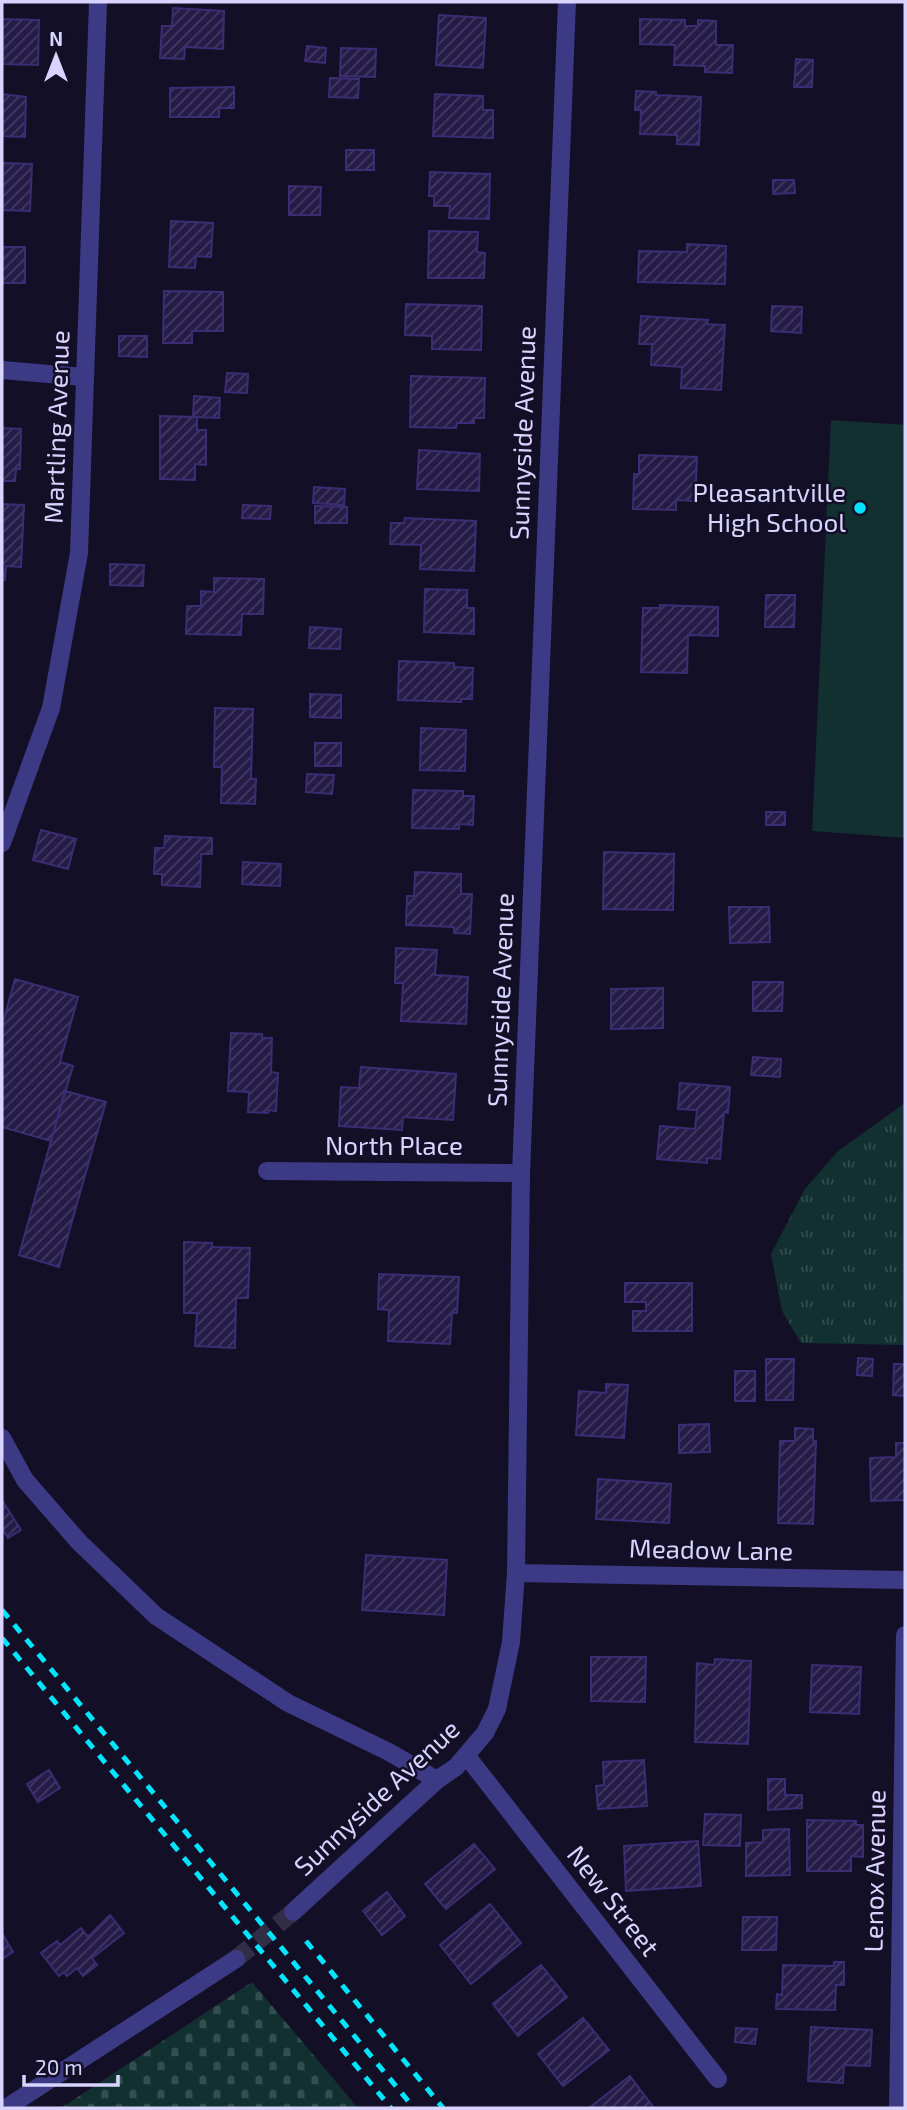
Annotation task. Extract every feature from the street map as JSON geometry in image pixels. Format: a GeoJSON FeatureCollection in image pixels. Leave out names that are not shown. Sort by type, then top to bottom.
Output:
{"type":"FeatureCollection","features":[{"type":"Feature","properties":{"kind":"street","name":"Martling Avenue"},"geometry":{"type":"LineString","coordinates":[[2,843],[51,708],[79,553],[98,2]]}},
{"type":"Feature","properties":{"kind":"street","name":"Sunnyside Avenue"},"geometry":{"type":"LineString","coordinates":[[293,1912],[456,1766],[485,1733],[497,1709],[511,1642],[516,1573],[521,1173],[566,2]]}},
{"type":"Feature","properties":{"kind":"street"},"geometry":{"type":"LineString","coordinates":[[2,370],[84,377]]}},
{"type":"Feature","properties":{"kind":"street","name":"North Place"},"geometry":{"type":"LineString","coordinates":[[267,1171],[521,1173]]}},
{"type":"Feature","properties":{"kind":"street"},"geometry":{"type":"LineString","coordinates":[[2,1438],[25,1480],[79,1542],[156,1616],[288,1703],[389,1752],[438,1780]]}},
{"type":"Feature","properties":{"kind":"street","name":"Meadow Lane"},"geometry":{"type":"LineString","coordinates":[[516,1573],[905,1580]]}},
{"type":"Feature","properties":{"kind":"street","name":"Lenox Avenue"},"geometry":{"type":"LineString","coordinates":[[898,2108],[905,1634]]}},
{"type":"Feature","properties":{"kind":"street","name":"New Street"},"geometry":{"type":"LineString","coordinates":[[466,1755],[718,2079]]}},
{"type":"Feature","properties":{"kind":"street"},"geometry":{"type":"LineString","coordinates":[[6,2108],[236,1959]]}},
{"type":"Feature","properties":{"kind":"green space"},"geometry":{"type":"Polygon","coordinates":[[[831,420],[905,425],[905,838],[812,831],[831,420]]]}},
{"type":"Feature","properties":{"kind":"green space"},"geometry":{"type":"Polygon","coordinates":[[[905,1103],[905,1345],[801,1343],[782,1311],[771,1254],[805,1189],[838,1151],[905,1103]]]}},
{"type":"Feature","properties":{"kind":"green space"},"geometry":{"type":"Polygon","coordinates":[[[252,1982],[358,2108],[61,2108],[252,1982]]]}},
{"type":"Feature","properties":{"kind":"building"},"geometry":{"type":"Polygon","coordinates":[[[173,8],[224,11],[223,49],[185,47],[184,59],[160,58],[162,26],[172,26],[173,8]]]}},
{"type":"Feature","properties":{"kind":"building"},"geometry":{"type":"Polygon","coordinates":[[[439,15],[486,18],[483,68],[436,65],[439,15]]]}},
{"type":"Feature","properties":{"kind":"building"},"geometry":{"type":"Polygon","coordinates":[[[2,19],[39,20],[38,65],[2,64],[2,19]]]}},
{"type":"Feature","properties":{"kind":"building"},"geometry":{"type":"Polygon","coordinates":[[[640,19],[685,20],[685,26],[698,26],[698,20],[716,21],[716,45],[733,45],[732,73],[705,72],[705,66],[674,65],[675,45],[640,44],[640,19]]]}},
{"type":"Feature","properties":{"kind":"building"},"geometry":{"type":"Polygon","coordinates":[[[307,46],[326,48],[325,63],[305,61],[307,46]]]}},
{"type":"Feature","properties":{"kind":"building"},"geometry":{"type":"Polygon","coordinates":[[[341,48],[376,49],[375,77],[340,76],[341,48]]]}},
{"type":"Feature","properties":{"kind":"building"},"geometry":{"type":"Polygon","coordinates":[[[796,59],[813,60],[812,87],[794,87],[796,59]]]}},
{"type":"Feature","properties":{"kind":"building"},"geometry":{"type":"Polygon","coordinates":[[[330,78],[359,79],[358,98],[329,97],[330,78]]]}},
{"type":"Feature","properties":{"kind":"building"},"geometry":{"type":"Polygon","coordinates":[[[234,87],[234,108],[219,108],[219,117],[170,117],[170,88],[234,87]]]}},
{"type":"Feature","properties":{"kind":"building"},"geometry":{"type":"Polygon","coordinates":[[[636,91],[656,92],[656,95],[701,97],[699,145],[677,144],[677,135],[640,134],[641,110],[635,110],[636,91]]]}},
{"type":"Feature","properties":{"kind":"building"},"geometry":{"type":"Polygon","coordinates":[[[2,94],[26,97],[25,137],[2,136],[2,94]]]}},
{"type":"Feature","properties":{"kind":"building"},"geometry":{"type":"Polygon","coordinates":[[[435,94],[483,96],[483,110],[493,110],[493,138],[433,136],[435,94]]]}},
{"type":"Feature","properties":{"kind":"building"},"geometry":{"type":"Polygon","coordinates":[[[346,150],[374,150],[374,170],[346,170],[346,150]]]}},
{"type":"Feature","properties":{"kind":"building"},"geometry":{"type":"Polygon","coordinates":[[[2,163],[32,164],[30,211],[2,210],[2,163]]]}},
{"type":"Feature","properties":{"kind":"building"},"geometry":{"type":"Polygon","coordinates":[[[430,172],[490,174],[489,219],[449,218],[450,206],[434,206],[434,196],[429,196],[430,172]]]}},
{"type":"Feature","properties":{"kind":"building"},"geometry":{"type":"Polygon","coordinates":[[[773,180],[794,180],[795,193],[773,194],[773,180]]]}},
{"type":"Feature","properties":{"kind":"building"},"geometry":{"type":"Polygon","coordinates":[[[289,186],[321,187],[320,215],[289,215],[289,186]]]}},
{"type":"Feature","properties":{"kind":"building"},"geometry":{"type":"Polygon","coordinates":[[[171,221],[213,223],[211,257],[196,256],[195,268],[169,267],[171,221]]]}},
{"type":"Feature","properties":{"kind":"building"},"geometry":{"type":"Polygon","coordinates":[[[429,231],[478,232],[477,252],[485,253],[484,278],[428,278],[429,231]]]}},
{"type":"Feature","properties":{"kind":"building"},"geometry":{"type":"Polygon","coordinates":[[[687,244],[726,246],[725,284],[638,282],[639,251],[687,252],[687,244]]]}},
{"type":"Feature","properties":{"kind":"building"},"geometry":{"type":"Polygon","coordinates":[[[2,247],[25,247],[25,283],[2,283],[2,247]]]}},
{"type":"Feature","properties":{"kind":"building"},"geometry":{"type":"Polygon","coordinates":[[[164,291],[223,292],[223,331],[192,331],[192,343],[163,343],[164,291]]]}},
{"type":"Feature","properties":{"kind":"building"},"geometry":{"type":"Polygon","coordinates":[[[406,304],[482,306],[481,350],[432,349],[432,336],[405,335],[406,304]]]}},
{"type":"Feature","properties":{"kind":"building"},"geometry":{"type":"Polygon","coordinates":[[[772,306],[802,307],[801,333],[771,331],[772,306]]]}},
{"type":"Feature","properties":{"kind":"building"},"geometry":{"type":"Polygon","coordinates":[[[641,316],[708,320],[707,324],[725,325],[721,390],[681,388],[682,367],[651,365],[652,344],[639,344],[641,316]]]}},
{"type":"Feature","properties":{"kind":"building"},"geometry":{"type":"Polygon","coordinates":[[[119,336],[147,336],[147,357],[119,356],[119,336]]]}},
{"type":"Feature","properties":{"kind":"building"},"geometry":{"type":"Polygon","coordinates":[[[227,373],[248,374],[247,393],[225,392],[227,373]]]}},
{"type":"Feature","properties":{"kind":"building"},"geometry":{"type":"Polygon","coordinates":[[[411,376],[485,378],[484,418],[474,418],[474,423],[457,423],[456,428],[410,427],[411,376]]]}},
{"type":"Feature","properties":{"kind":"building"},"geometry":{"type":"Polygon","coordinates":[[[194,396],[220,398],[219,418],[193,417],[194,396]]]}},
{"type":"Feature","properties":{"kind":"building"},"geometry":{"type":"Polygon","coordinates":[[[160,416],[197,417],[197,430],[206,430],[206,465],[195,464],[195,480],[160,479],[160,416]]]}},
{"type":"Feature","properties":{"kind":"building"},"geometry":{"type":"Polygon","coordinates":[[[2,428],[21,429],[20,469],[16,469],[15,481],[2,481],[2,428]]]}},
{"type":"Feature","properties":{"kind":"building"},"geometry":{"type":"Polygon","coordinates":[[[419,450],[480,454],[479,491],[417,489],[419,450]]]}},
{"type":"Feature","properties":{"kind":"building"},"geometry":{"type":"Polygon","coordinates":[[[639,455],[697,457],[695,501],[676,500],[676,510],[633,509],[634,474],[639,474],[639,455]]]}},
{"type":"Feature","properties":{"kind":"building"},"geometry":{"type":"Polygon","coordinates":[[[314,487],[345,489],[344,505],[313,503],[314,487]]]}},
{"type":"Feature","properties":{"kind":"building"},"geometry":{"type":"Polygon","coordinates":[[[2,504],[24,505],[21,567],[6,566],[5,580],[2,580],[2,504]]]}},
{"type":"Feature","properties":{"kind":"building"},"geometry":{"type":"Polygon","coordinates":[[[243,505],[271,506],[270,519],[242,518],[243,505]]]}},
{"type":"Feature","properties":{"kind":"building"},"geometry":{"type":"Polygon","coordinates":[[[315,506],[347,507],[347,523],[315,523],[315,506]]]}},
{"type":"Feature","properties":{"kind":"building"},"geometry":{"type":"Polygon","coordinates":[[[405,518],[476,521],[474,571],[420,569],[421,545],[390,544],[391,523],[404,523],[405,518]]]}},
{"type":"Feature","properties":{"kind":"building"},"geometry":{"type":"Polygon","coordinates":[[[110,564],[144,565],[143,586],[110,585],[110,564]]]}},
{"type":"Feature","properties":{"kind":"building"},"geometry":{"type":"Polygon","coordinates":[[[214,578],[264,579],[263,614],[242,614],[241,635],[186,634],[187,606],[201,606],[201,591],[214,592],[214,578]]]}},
{"type":"Feature","properties":{"kind":"building"},"geometry":{"type":"Polygon","coordinates":[[[425,589],[467,590],[467,608],[474,608],[474,634],[424,632],[425,589]]]}},
{"type":"Feature","properties":{"kind":"building"},"geometry":{"type":"Polygon","coordinates":[[[766,595],[795,595],[794,627],[765,627],[766,595]]]}},
{"type":"Feature","properties":{"kind":"building"},"geometry":{"type":"Polygon","coordinates":[[[660,605],[718,607],[718,636],[688,635],[687,673],[641,672],[643,608],[660,608],[660,605]]]}},
{"type":"Feature","properties":{"kind":"building"},"geometry":{"type":"Polygon","coordinates":[[[310,627],[341,629],[340,649],[309,648],[310,627]]]}},
{"type":"Feature","properties":{"kind":"building"},"geometry":{"type":"Polygon","coordinates":[[[399,661],[454,663],[454,667],[473,668],[472,699],[461,699],[461,702],[398,700],[399,661]]]}},
{"type":"Feature","properties":{"kind":"building"},"geometry":{"type":"Polygon","coordinates":[[[310,694],[341,695],[341,718],[310,717],[310,694]]]}},
{"type":"Feature","properties":{"kind":"building"},"geometry":{"type":"Polygon","coordinates":[[[215,708],[253,709],[251,779],[256,779],[255,804],[221,803],[222,767],[214,767],[215,708]]]}},
{"type":"Feature","properties":{"kind":"building"},"geometry":{"type":"Polygon","coordinates":[[[421,728],[466,730],[465,771],[420,770],[421,728]]]}},
{"type":"Feature","properties":{"kind":"building"},"geometry":{"type":"Polygon","coordinates":[[[315,743],[341,743],[341,766],[315,766],[315,743]]]}},
{"type":"Feature","properties":{"kind":"building"},"geometry":{"type":"Polygon","coordinates":[[[307,774],[334,775],[332,794],[306,792],[307,774]]]}},
{"type":"Feature","properties":{"kind":"building"},"geometry":{"type":"Polygon","coordinates":[[[413,790],[463,791],[463,796],[474,796],[473,825],[459,824],[459,829],[412,828],[413,790]]]}},
{"type":"Feature","properties":{"kind":"building"},"geometry":{"type":"Polygon","coordinates":[[[766,812],[785,812],[785,825],[766,825],[766,812]]]}},
{"type":"Feature","properties":{"kind":"building"},"geometry":{"type":"Polygon","coordinates":[[[41,830],[76,839],[68,869],[33,860],[41,830]]]}},
{"type":"Feature","properties":{"kind":"building"},"geometry":{"type":"Polygon","coordinates":[[[165,836],[212,838],[212,854],[201,854],[200,887],[162,885],[162,874],[154,874],[155,848],[164,848],[165,836]]]}},
{"type":"Feature","properties":{"kind":"building"},"geometry":{"type":"Polygon","coordinates":[[[604,852],[674,854],[673,910],[603,909],[604,852]]]}},
{"type":"Feature","properties":{"kind":"building"},"geometry":{"type":"Polygon","coordinates":[[[243,862],[281,864],[280,886],[242,884],[243,862]]]}},
{"type":"Feature","properties":{"kind":"building"},"geometry":{"type":"Polygon","coordinates":[[[415,872],[461,874],[461,894],[472,894],[470,934],[454,933],[454,927],[406,925],[407,896],[414,896],[415,872]]]}},
{"type":"Feature","properties":{"kind":"building"},"geometry":{"type":"Polygon","coordinates":[[[729,907],[769,907],[770,942],[730,943],[729,907]]]}},
{"type":"Feature","properties":{"kind":"building"},"geometry":{"type":"Polygon","coordinates":[[[396,948],[437,950],[435,975],[468,977],[466,1024],[401,1021],[403,983],[395,983],[396,948]]]}},
{"type":"Feature","properties":{"kind":"building"},"geometry":{"type":"Polygon","coordinates":[[[15,979],[78,997],[60,1062],[73,1066],[51,1141],[2,1127],[2,1026],[15,979]]]}},
{"type":"Feature","properties":{"kind":"building"},"geometry":{"type":"Polygon","coordinates":[[[753,982],[783,982],[782,1011],[753,1011],[753,982]]]}},
{"type":"Feature","properties":{"kind":"building"},"geometry":{"type":"Polygon","coordinates":[[[663,988],[663,1028],[611,1029],[611,989],[663,988]]]}},
{"type":"Feature","properties":{"kind":"building"},"geometry":{"type":"Polygon","coordinates":[[[231,1033],[262,1034],[262,1038],[272,1038],[271,1072],[278,1073],[276,1111],[248,1112],[249,1092],[228,1091],[231,1033]]]}},
{"type":"Feature","properties":{"kind":"building"},"geometry":{"type":"Polygon","coordinates":[[[753,1057],[781,1059],[780,1077],[751,1075],[753,1057]]]}},
{"type":"Feature","properties":{"kind":"building"},"geometry":{"type":"Polygon","coordinates":[[[361,1067],[456,1074],[453,1120],[403,1117],[402,1130],[339,1126],[341,1087],[359,1088],[361,1067]]]}},
{"type":"Feature","properties":{"kind":"building"},"geometry":{"type":"Polygon","coordinates":[[[680,1083],[730,1087],[728,1113],[724,1112],[720,1159],[707,1158],[707,1163],[657,1159],[660,1126],[695,1129],[697,1110],[678,1109],[680,1083]]]}},
{"type":"Feature","properties":{"kind":"building"},"geometry":{"type":"Polygon","coordinates":[[[65,1091],[106,1102],[59,1267],[19,1255],[65,1091]]]}},
{"type":"Feature","properties":{"kind":"building"},"geometry":{"type":"Polygon","coordinates":[[[184,1242],[212,1243],[212,1247],[250,1248],[248,1298],[236,1298],[235,1348],[195,1346],[197,1313],[184,1313],[184,1242]]]}},
{"type":"Feature","properties":{"kind":"building"},"geometry":{"type":"Polygon","coordinates":[[[379,1274],[459,1277],[457,1313],[452,1313],[450,1344],[388,1341],[389,1310],[378,1309],[379,1274]]]}},
{"type":"Feature","properties":{"kind":"building"},"geometry":{"type":"Polygon","coordinates":[[[625,1283],[692,1283],[692,1331],[633,1331],[633,1311],[646,1311],[646,1302],[625,1302],[625,1283]]]}},
{"type":"Feature","properties":{"kind":"building"},"geometry":{"type":"Polygon","coordinates":[[[858,1358],[873,1359],[872,1376],[857,1375],[858,1358]]]}},
{"type":"Feature","properties":{"kind":"building"},"geometry":{"type":"Polygon","coordinates":[[[766,1359],[794,1359],[793,1400],[766,1400],[766,1359]]]}},
{"type":"Feature","properties":{"kind":"building"},"geometry":{"type":"Polygon","coordinates":[[[894,1364],[905,1364],[905,1396],[893,1395],[894,1364]]]}},
{"type":"Feature","properties":{"kind":"building"},"geometry":{"type":"Polygon","coordinates":[[[735,1371],[755,1371],[755,1401],[735,1401],[735,1371]]]}},
{"type":"Feature","properties":{"kind":"building"},"geometry":{"type":"Polygon","coordinates":[[[606,1384],[628,1385],[624,1438],[576,1435],[579,1391],[606,1393],[606,1384]]]}},
{"type":"Feature","properties":{"kind":"building"},"geometry":{"type":"Polygon","coordinates":[[[709,1424],[710,1452],[679,1453],[679,1425],[709,1424]]]}},
{"type":"Feature","properties":{"kind":"building"},"geometry":{"type":"Polygon","coordinates":[[[795,1428],[813,1429],[813,1441],[816,1441],[813,1524],[778,1523],[780,1441],[795,1441],[795,1428]]]}},
{"type":"Feature","properties":{"kind":"building"},"geometry":{"type":"Polygon","coordinates":[[[896,1443],[905,1443],[905,1500],[871,1501],[870,1458],[896,1457],[896,1443]]]}},
{"type":"Feature","properties":{"kind":"building"},"geometry":{"type":"Polygon","coordinates":[[[598,1479],[671,1484],[669,1523],[596,1519],[598,1479]]]}},
{"type":"Feature","properties":{"kind":"building"},"geometry":{"type":"Polygon","coordinates":[[[2,1500],[21,1530],[8,1538],[2,1528],[2,1500]]]}},
{"type":"Feature","properties":{"kind":"building"},"geometry":{"type":"Polygon","coordinates":[[[366,1555],[447,1560],[444,1615],[362,1610],[366,1555]]]}},
{"type":"Feature","properties":{"kind":"building"},"geometry":{"type":"Polygon","coordinates":[[[591,1657],[646,1657],[645,1702],[591,1701],[591,1657]]]}},
{"type":"Feature","properties":{"kind":"building"},"geometry":{"type":"Polygon","coordinates":[[[715,1659],[751,1661],[748,1744],[695,1742],[697,1663],[714,1665],[715,1659]]]}},
{"type":"Feature","properties":{"kind":"building"},"geometry":{"type":"Polygon","coordinates":[[[812,1665],[861,1667],[859,1714],[810,1712],[812,1665]]]}},
{"type":"Feature","properties":{"kind":"building"},"geometry":{"type":"Polygon","coordinates":[[[644,1760],[647,1806],[598,1809],[596,1786],[604,1785],[603,1762],[644,1760]]]}},
{"type":"Feature","properties":{"kind":"building"},"geometry":{"type":"Polygon","coordinates":[[[49,1770],[60,1788],[38,1802],[27,1784],[49,1770]]]}},
{"type":"Feature","properties":{"kind":"building"},"geometry":{"type":"Polygon","coordinates":[[[768,1779],[785,1779],[785,1795],[802,1795],[802,1808],[768,1810],[768,1779]]]}},
{"type":"Feature","properties":{"kind":"building"},"geometry":{"type":"Polygon","coordinates":[[[705,1814],[741,1815],[740,1846],[703,1845],[705,1814]]]}},
{"type":"Feature","properties":{"kind":"building"},"geometry":{"type":"Polygon","coordinates":[[[807,1820],[856,1821],[856,1825],[863,1825],[863,1857],[851,1856],[851,1871],[807,1871],[807,1820]]]}},
{"type":"Feature","properties":{"kind":"building"},"geometry":{"type":"Polygon","coordinates":[[[789,1829],[790,1875],[746,1876],[746,1843],[763,1842],[763,1830],[789,1829]]]}},
{"type":"Feature","properties":{"kind":"building"},"geometry":{"type":"Polygon","coordinates":[[[698,1841],[701,1886],[626,1891],[624,1846],[698,1841]]]}},
{"type":"Feature","properties":{"kind":"building"},"geometry":{"type":"Polygon","coordinates":[[[474,1844],[495,1869],[446,1909],[425,1884],[474,1844]]]}},
{"type":"Feature","properties":{"kind":"building"},"geometry":{"type":"Polygon","coordinates":[[[387,1892],[405,1916],[382,1935],[363,1911],[387,1892]]]}},
{"type":"Feature","properties":{"kind":"building"},"geometry":{"type":"Polygon","coordinates":[[[490,1904],[521,1943],[471,1984],[440,1945],[490,1904]]]}},
{"type":"Feature","properties":{"kind":"building"},"geometry":{"type":"Polygon","coordinates":[[[110,1915],[124,1933],[92,1958],[97,1965],[83,1976],[77,1968],[67,1976],[64,1972],[59,1976],[41,1953],[57,1941],[60,1945],[81,1928],[88,1937],[110,1915]]]}},
{"type":"Feature","properties":{"kind":"building"},"geometry":{"type":"Polygon","coordinates":[[[743,1917],[777,1917],[776,1950],[742,1950],[743,1917]]]}},
{"type":"Feature","properties":{"kind":"building"},"geometry":{"type":"Polygon","coordinates":[[[2,1933],[13,1952],[2,1959],[2,1933]]]}},
{"type":"Feature","properties":{"kind":"building"},"geometry":{"type":"Polygon","coordinates":[[[834,1962],[844,1962],[844,1985],[836,1985],[835,2010],[776,2009],[777,1994],[782,1995],[783,1965],[834,1966],[834,1962]]]}},
{"type":"Feature","properties":{"kind":"building"},"geometry":{"type":"Polygon","coordinates":[[[541,1965],[567,1997],[518,2036],[493,2004],[541,1965]]]}},
{"type":"Feature","properties":{"kind":"building"},"geometry":{"type":"Polygon","coordinates":[[[583,2018],[609,2050],[563,2086],[538,2054],[583,2018]]]}},
{"type":"Feature","properties":{"kind":"building"},"geometry":{"type":"Polygon","coordinates":[[[811,2027],[872,2030],[870,2066],[844,2065],[843,2083],[808,2081],[811,2027]]]}},
{"type":"Feature","properties":{"kind":"building"},"geometry":{"type":"Polygon","coordinates":[[[736,2028],[757,2029],[755,2044],[735,2042],[736,2028]]]}},
{"type":"Feature","properties":{"kind":"building"},"geometry":{"type":"Polygon","coordinates":[[[630,2076],[654,2108],[589,2108],[630,2076]]]}},
{"type":"Feature","properties":{"kind":"tunnel"},"geometry":{"type":"LineString","coordinates":[[236,1959],[293,1912]]}},
{"type":"Feature","properties":{"kind":"railway"},"geometry":{"type":"LineString","coordinates":[[2,1610],[414,2108]]}},
{"type":"Feature","properties":{"kind":"railway"},"geometry":{"type":"LineString","coordinates":[[2,1638],[391,2108]]}},
{"type":"Feature","properties":{"kind":"railway"},"geometry":{"type":"LineString","coordinates":[[306,1941],[443,2108]]}},
{"type":"Feature","properties":{"kind":"place","name":"Pleasantville High School"},"geometry":{"type":"Point","coordinates":[860,508]}}]}
